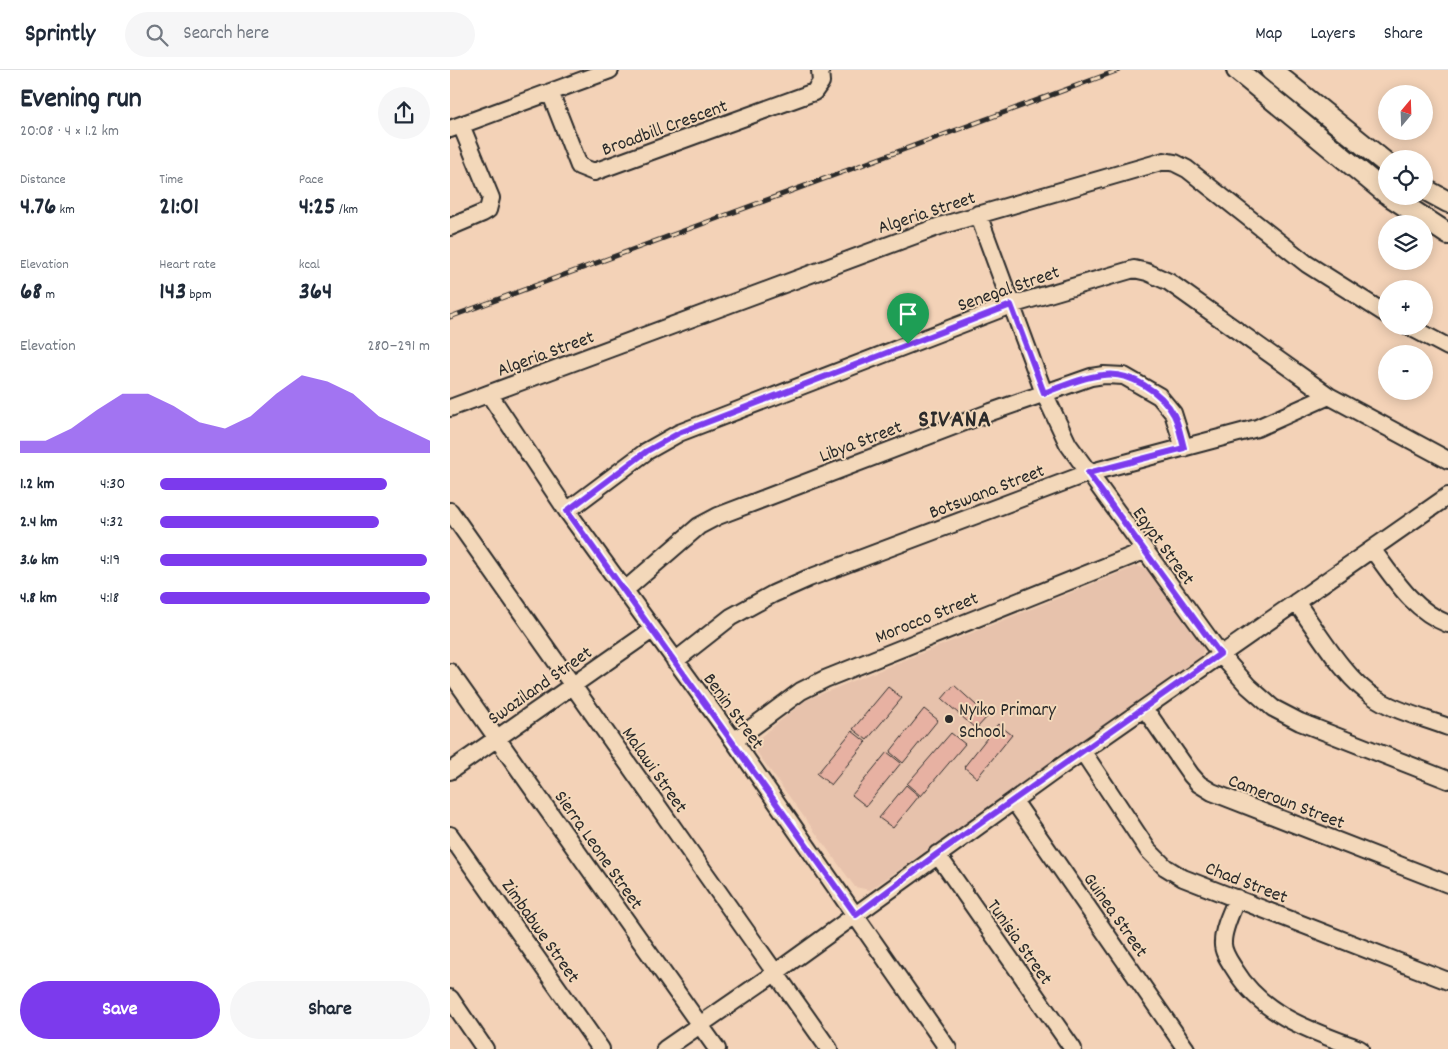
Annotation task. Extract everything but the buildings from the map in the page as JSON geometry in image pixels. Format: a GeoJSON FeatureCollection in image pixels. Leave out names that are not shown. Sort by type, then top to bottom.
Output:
{"type":"FeatureCollection","features":[{"type":"Feature","properties":{"kind":"main road"},"geometry":{"type":"LineString","coordinates":[[1237,70],[1378,186]]}},
{"type":"Feature","properties":{"kind":"main road"},"geometry":{"type":"LineString","coordinates":[[1271,70],[1378,157]]}},
{"type":"Feature","properties":{"kind":"main road"},"geometry":{"type":"LineString","coordinates":[[1433,194],[1448,202]]}},
{"type":"Feature","properties":{"kind":"main road"},"geometry":{"type":"LineString","coordinates":[[1404,205],[1448,234]]}},
{"type":"Feature","properties":{"kind":"street"},"geometry":{"type":"LineString","coordinates":[[450,226],[483,214],[488,210],[491,198],[456,127],[610,70]]}},
{"type":"Feature","properties":{"kind":"street","name":"Broadbill Crescent"},"geometry":{"type":"LineString","coordinates":[[550,92],[579,166],[594,172],[814,92],[821,82],[820,70]]}},
{"type":"Feature","properties":{"kind":"street","name":"Algeria Street"},"geometry":{"type":"LineString","coordinates":[[450,408],[681,324],[884,246],[978,214],[1144,166],[1170,161],[1186,169],[1307,264],[1378,309]]}},
{"type":"Feature","properties":{"kind":"street","name":"Egypt Street"},"geometry":{"type":"LineString","coordinates":[[978,214],[1044,393],[1068,444],[1220,654],[1248,686],[1273,708],[1300,722],[1448,780]]}},
{"type":"Feature","properties":{"kind":"street","name":"Senegal Street"},"geometry":{"type":"LineString","coordinates":[[567,511],[647,451],[679,433],[1011,305],[1134,269],[1147,272],[1168,282],[1329,396],[1448,460]]}},
{"type":"Feature","properties":{"kind":"street"},"geometry":{"type":"LineString","coordinates":[[1425,335],[1448,347]]}},
{"type":"Feature","properties":{"kind":"street","name":"Libya Street"},"geometry":{"type":"LineString","coordinates":[[624,591],[709,520],[1044,393],[1104,374],[1115,374],[1131,378],[1168,405],[1178,424],[1184,448]]}},
{"type":"Feature","properties":{"kind":"street","name":"Benin Street"},"geometry":{"type":"LineString","coordinates":[[489,394],[567,511],[734,741],[948,1049]]}},
{"type":"Feature","properties":{"kind":"street","name":"Botswana Street"},"geometry":{"type":"LineString","coordinates":[[675,661],[731,617],[773,594],[809,578],[1088,473],[1257,428],[1329,396]]}},
{"type":"Feature","properties":{"kind":"street"},"geometry":{"type":"LineString","coordinates":[[664,1049],[775,973],[937,854],[1145,709],[1220,654],[1372,549],[1446,501]]}},
{"type":"Feature","properties":{"kind":"street","name":"Malawi Street"},"geometry":{"type":"LineString","coordinates":[[450,511],[830,1049]]}},
{"type":"Feature","properties":{"kind":"street"},"geometry":{"type":"LineString","coordinates":[[1372,549],[1415,604],[1432,617],[1448,624]]}},
{"type":"Feature","properties":{"kind":"street","name":"Morocco Street"},"geometry":{"type":"LineString","coordinates":[[734,741],[801,691],[819,681],[1144,551]]}},
{"type":"Feature","properties":{"kind":"street"},"geometry":{"type":"LineString","coordinates":[[1296,602],[1359,685],[1376,698],[1396,708],[1448,727]]}},
{"type":"Feature","properties":{"kind":"street","name":"Swaziland Street"},"geometry":{"type":"LineString","coordinates":[[450,771],[652,630]]}},
{"type":"Feature","properties":{"kind":"street","name":"Sierra Leone Street"},"geometry":{"type":"LineString","coordinates":[[450,672],[717,1049]]}},
{"type":"Feature","properties":{"kind":"street","name":"Cameroun Street"},"geometry":{"type":"LineString","coordinates":[[1145,709],[1191,775],[1199,784],[1212,792],[1448,884]]}},
{"type":"Feature","properties":{"kind":"street","name":"Chad Street"},"geometry":{"type":"LineString","coordinates":[[1083,752],[1157,860],[1183,878],[1448,981]]}},
{"type":"Feature","properties":{"kind":"street","name":"Guinea Street"},"geometry":{"type":"LineString","coordinates":[[1014,801],[1186,1049]]}},
{"type":"Feature","properties":{"kind":"street","name":"Zimbabwe Street"},"geometry":{"type":"LineString","coordinates":[[450,835],[601,1049]]}},
{"type":"Feature","properties":{"kind":"street","name":"Tunisia Street"},"geometry":{"type":"LineString","coordinates":[[937,854],[1073,1049]]}},
{"type":"Feature","properties":{"kind":"street"},"geometry":{"type":"LineString","coordinates":[[1237,898],[1222,942],[1228,959],[1248,988],[1264,1005],[1280,1015],[1360,1049]]}},
{"type":"Feature","properties":{"kind":"street"},"geometry":{"type":"LineString","coordinates":[[450,998],[485,1049]]}},
{"type":"Feature","properties":{"kind":"shaded area","name":"Nyiko Primary School"},"geometry":{"type":"Polygon","coordinates":[[[1137,566],[1150,571],[1205,643],[1200,661],[870,890],[855,887],[756,751],[758,739],[806,700],[1137,566]]]}},
{"type":"Feature","properties":{"kind":"railway"},"geometry":{"type":"LineString","coordinates":[[450,317],[1119,70]]}},
{"type":"Feature","properties":{"kind":"place","name":"Nyiko Primary School"},"geometry":{"type":"Point","coordinates":[949,719]}},
{"type":"Feature","properties":{"kind":"district","name":"SIVANA"},"geometry":{"type":"Point","coordinates":[955,418]}},
{"type":"Feature","properties":{"kind":"route"},"geometry":{"type":"LineString","coordinates":[[1011,305],[1044,393],[1091,377],[1115,374],[1131,378],[1145,386],[1168,405],[1178,424],[1184,448],[1088,473],[1220,654],[1145,709],[1095,742],[937,854],[856,915],[734,741],[567,511],[647,451],[679,433],[908,344],[1011,305]]}}]}
